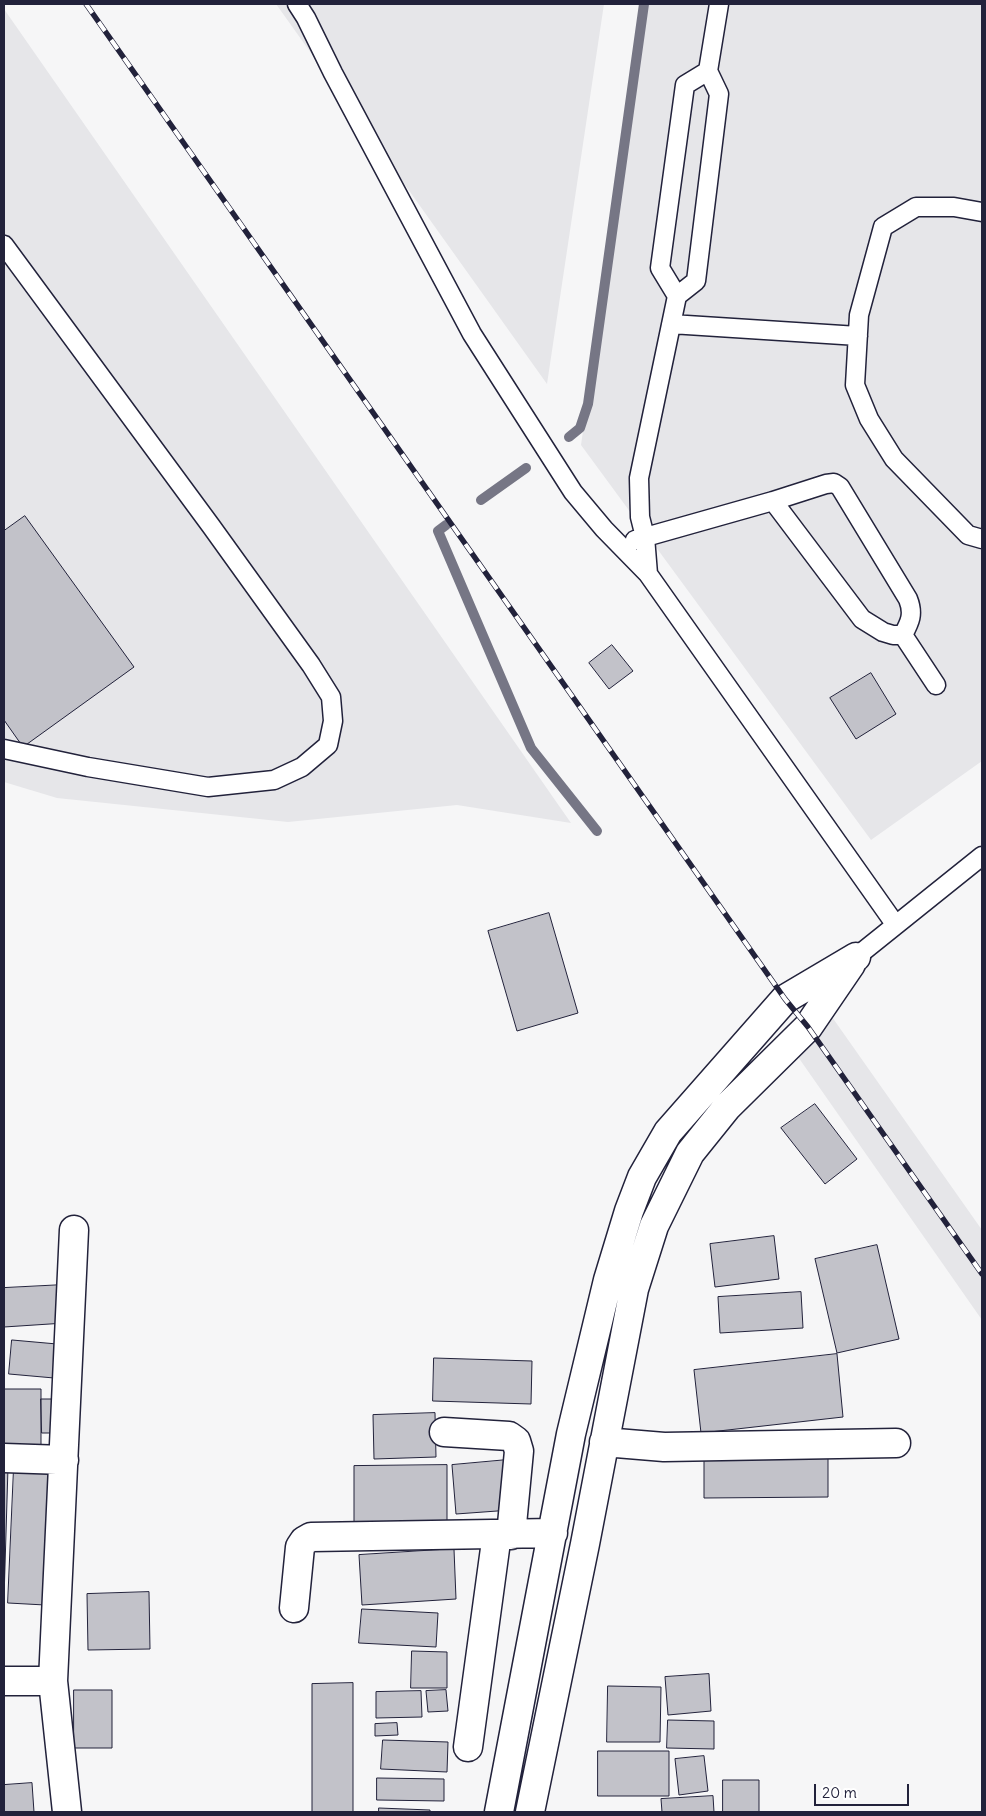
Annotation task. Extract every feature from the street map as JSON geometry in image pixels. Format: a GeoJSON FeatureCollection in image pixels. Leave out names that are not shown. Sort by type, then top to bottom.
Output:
{"type":"FeatureCollection","features":[{"type":"Feature","properties":{"kind":"street"},"geometry":{"type":"LineString","coordinates":[[530,1812],[634,1288],[654,1226],[690,1154],[727,1107],[808,1027],[856,957]]}},
{"type":"Feature","properties":{"kind":"street"},"geometry":{"type":"LineString","coordinates":[[499,1812],[572,1434],[608,1280],[642,1176],[668,1132],[786,1000],[856,957]]}},
{"type":"Feature","properties":{"kind":"street"},"geometry":{"type":"LineString","coordinates":[[67,1812],[53,1681],[74,1230]]}},
{"type":"Feature","properties":{"kind":"street"},"geometry":{"type":"LineString","coordinates":[[444,1432],[509,1436],[516,1441],[519,1451],[468,1748]]}},
{"type":"Feature","properties":{"kind":"street"},"geometry":{"type":"LineString","coordinates":[[604,1442],[664,1447],[896,1443]]}},
{"type":"Feature","properties":{"kind":"street"},"geometry":{"type":"LineString","coordinates":[[4,1458],[64,1460]]}},
{"type":"Feature","properties":{"kind":"street"},"geometry":{"type":"LineString","coordinates":[[294,1608],[300,1547],[304,1541],[312,1537],[553,1533]]}},
{"type":"Feature","properties":{"kind":"street"},"geometry":{"type":"LineString","coordinates":[[4,1681],[53,1681]]}},
{"type":"Feature","properties":{"kind":"lane"},"geometry":{"type":"LineString","coordinates":[[297,4],[472,334],[573,492],[648,574],[895,924]]}},
{"type":"Feature","properties":{"kind":"lane"},"geometry":{"type":"LineString","coordinates":[[648,574],[645,537],[640,516],[639,478],[677,296],[696,282],[719,94],[708,71],[719,4]]}},
{"type":"Feature","properties":{"kind":"lane"},"geometry":{"type":"LineString","coordinates":[[677,296],[660,268],[685,85],[708,71]]}},
{"type":"Feature","properties":{"kind":"lane"},"geometry":{"type":"LineString","coordinates":[[982,212],[954,207],[916,207],[883,227],[860,315],[855,385],[869,419],[894,459],[968,535],[982,538]]}},
{"type":"Feature","properties":{"kind":"lane"},"geometry":{"type":"LineString","coordinates":[[4,245],[212,526],[311,665],[331,697],[334,721],[328,745],[302,767],[274,780],[208,787],[88,767],[4,749]]}},
{"type":"Feature","properties":{"kind":"lane"},"geometry":{"type":"LineString","coordinates":[[671,324],[858,336]]}},
{"type":"Feature","properties":{"kind":"lane"},"geometry":{"type":"LineString","coordinates":[[619,544],[773,501],[826,484],[834,484],[840,487],[908,599],[912,609],[911,620],[903,636]]}},
{"type":"Feature","properties":{"kind":"lane"},"geometry":{"type":"LineString","coordinates":[[773,501],[862,619],[883,632],[903,636]]}},
{"type":"Feature","properties":{"kind":"lane"},"geometry":{"type":"LineString","coordinates":[[903,636],[936,685]]}},
{"type":"Feature","properties":{"kind":"lane"},"geometry":{"type":"LineString","coordinates":[[856,957],[982,856]]}},
{"type":"Feature","properties":{"kind":"shaded area"},"geometry":{"type":"Polygon","coordinates":[[[276,4],[604,4],[547,384],[276,4]]]}},
{"type":"Feature","properties":{"kind":"shaded area"},"geometry":{"type":"Polygon","coordinates":[[[644,4],[982,4],[982,761],[871,840],[581,445],[644,4]]]}},
{"type":"Feature","properties":{"kind":"shaded area"},"geometry":{"type":"Polygon","coordinates":[[[4,9],[571,823],[457,805],[288,822],[57,798],[4,782],[4,9]]]}},
{"type":"Feature","properties":{"kind":"shaded area"},"geometry":{"type":"Polygon","coordinates":[[[832,1017],[982,1230],[982,1320],[796,1054],[832,1017]]]}},
{"type":"Feature","properties":{"kind":"building"},"geometry":{"type":"Polygon","coordinates":[[[25,516],[134,667],[23,747],[4,720],[4,531],[25,516]]]}},
{"type":"Feature","properties":{"kind":"building"},"geometry":{"type":"Polygon","coordinates":[[[612,645],[633,671],[609,689],[589,663],[612,645]]]}},
{"type":"Feature","properties":{"kind":"building"},"geometry":{"type":"Polygon","coordinates":[[[871,673],[896,714],[856,739],[830,698],[871,673]]]}},
{"type":"Feature","properties":{"kind":"building"},"geometry":{"type":"Polygon","coordinates":[[[549,913],[578,1013],[517,1031],[488,931],[549,913]]]}},
{"type":"Feature","properties":{"kind":"building"},"geometry":{"type":"Polygon","coordinates":[[[815,1104],[857,1159],[825,1184],[781,1128],[815,1104]]]}},
{"type":"Feature","properties":{"kind":"building"},"geometry":{"type":"Polygon","coordinates":[[[774,1236],[779,1279],[715,1287],[710,1244],[774,1236]]]}},
{"type":"Feature","properties":{"kind":"building"},"geometry":{"type":"Polygon","coordinates":[[[877,1245],[899,1339],[837,1353],[815,1259],[877,1245]]]}},
{"type":"Feature","properties":{"kind":"building"},"geometry":{"type":"Polygon","coordinates":[[[63,1285],[65,1323],[4,1327],[4,1288],[63,1285]]]}},
{"type":"Feature","properties":{"kind":"building"},"geometry":{"type":"Polygon","coordinates":[[[801,1292],[803,1328],[720,1333],[718,1297],[801,1292]]]}},
{"type":"Feature","properties":{"kind":"building"},"geometry":{"type":"Polygon","coordinates":[[[12,1340],[57,1344],[54,1378],[9,1374],[12,1340]]]}},
{"type":"Feature","properties":{"kind":"building"},"geometry":{"type":"Polygon","coordinates":[[[837,1354],[843,1417],[701,1433],[694,1370],[837,1354]]]}},
{"type":"Feature","properties":{"kind":"building"},"geometry":{"type":"Polygon","coordinates":[[[434,1358],[532,1361],[531,1404],[433,1401],[434,1358]]]}},
{"type":"Feature","properties":{"kind":"building"},"geometry":{"type":"Polygon","coordinates":[[[4,1389],[41,1389],[41,1446],[4,1447],[4,1389]]]}},
{"type":"Feature","properties":{"kind":"building"},"geometry":{"type":"Polygon","coordinates":[[[41,1399],[64,1399],[64,1433],[42,1433],[41,1399]]]}},
{"type":"Feature","properties":{"kind":"building"},"geometry":{"type":"Polygon","coordinates":[[[435,1413],[436,1457],[374,1459],[373,1415],[435,1413]]]}},
{"type":"Feature","properties":{"kind":"building"},"geometry":{"type":"Polygon","coordinates":[[[828,1451],[828,1497],[704,1498],[704,1452],[828,1451]]]}},
{"type":"Feature","properties":{"kind":"building"},"geometry":{"type":"Polygon","coordinates":[[[507,1460],[511,1510],[456,1514],[452,1465],[507,1460]]]}},
{"type":"Feature","properties":{"kind":"building"},"geometry":{"type":"Polygon","coordinates":[[[447,1465],[447,1523],[354,1524],[354,1466],[447,1465]]]}},
{"type":"Feature","properties":{"kind":"building"},"geometry":{"type":"Polygon","coordinates":[[[4,1467],[8,1467],[4,1599],[4,1467]]]}},
{"type":"Feature","properties":{"kind":"building"},"geometry":{"type":"Polygon","coordinates":[[[14,1467],[51,1469],[45,1605],[8,1603],[14,1467]]]}},
{"type":"Feature","properties":{"kind":"building"},"geometry":{"type":"Polygon","coordinates":[[[454,1549],[456,1599],[362,1605],[359,1555],[454,1549]]]}},
{"type":"Feature","properties":{"kind":"building"},"geometry":{"type":"Polygon","coordinates":[[[149,1592],[150,1649],[88,1650],[87,1594],[149,1592]]]}},
{"type":"Feature","properties":{"kind":"building"},"geometry":{"type":"Polygon","coordinates":[[[362,1609],[438,1613],[436,1647],[359,1643],[362,1609]]]}},
{"type":"Feature","properties":{"kind":"building"},"geometry":{"type":"Polygon","coordinates":[[[412,1651],[447,1652],[447,1688],[411,1688],[412,1651]]]}},
{"type":"Feature","properties":{"kind":"building"},"geometry":{"type":"Polygon","coordinates":[[[709,1674],[711,1711],[668,1715],[665,1677],[709,1674]]]}},
{"type":"Feature","properties":{"kind":"building"},"geometry":{"type":"Polygon","coordinates":[[[353,1683],[353,1812],[312,1812],[312,1684],[353,1683]]]}},
{"type":"Feature","properties":{"kind":"building"},"geometry":{"type":"Polygon","coordinates":[[[608,1686],[661,1687],[660,1742],[607,1742],[608,1686]]]}},
{"type":"Feature","properties":{"kind":"building"},"geometry":{"type":"Polygon","coordinates":[[[74,1690],[112,1690],[112,1748],[74,1748],[74,1690]]]}},
{"type":"Feature","properties":{"kind":"building"},"geometry":{"type":"Polygon","coordinates":[[[446,1690],[448,1711],[428,1712],[426,1691],[446,1690]]]}},
{"type":"Feature","properties":{"kind":"building"},"geometry":{"type":"Polygon","coordinates":[[[421,1691],[422,1717],[376,1718],[376,1692],[421,1691]]]}},
{"type":"Feature","properties":{"kind":"building"},"geometry":{"type":"Polygon","coordinates":[[[668,1720],[714,1721],[714,1749],[667,1748],[668,1720]]]}},
{"type":"Feature","properties":{"kind":"building"},"geometry":{"type":"Polygon","coordinates":[[[397,1723],[398,1735],[375,1736],[375,1724],[397,1723]]]}},
{"type":"Feature","properties":{"kind":"building"},"geometry":{"type":"Polygon","coordinates":[[[383,1740],[448,1742],[447,1772],[381,1769],[383,1740]]]}},
{"type":"Feature","properties":{"kind":"building"},"geometry":{"type":"Polygon","coordinates":[[[598,1751],[669,1751],[669,1796],[598,1796],[598,1751]]]}},
{"type":"Feature","properties":{"kind":"building"},"geometry":{"type":"Polygon","coordinates":[[[704,1756],[708,1791],[679,1795],[675,1759],[704,1756]]]}},
{"type":"Feature","properties":{"kind":"building"},"geometry":{"type":"Polygon","coordinates":[[[377,1778],[444,1779],[444,1801],[377,1800],[377,1778]]]}},
{"type":"Feature","properties":{"kind":"building"},"geometry":{"type":"Polygon","coordinates":[[[723,1780],[759,1780],[759,1812],[723,1812],[723,1780]]]}},
{"type":"Feature","properties":{"kind":"building"},"geometry":{"type":"Polygon","coordinates":[[[32,1783],[34,1812],[4,1812],[4,1785],[32,1783]]]}},
{"type":"Feature","properties":{"kind":"building"},"geometry":{"type":"Polygon","coordinates":[[[713,1796],[714,1812],[662,1812],[661,1799],[713,1796]]]}},
{"type":"Feature","properties":{"kind":"building"},"geometry":{"type":"Polygon","coordinates":[[[379,1808],[430,1810],[430,1812],[379,1812],[379,1808]]]}},
{"type":"Feature","properties":{"kind":"waterway"},"geometry":{"type":"LineString","coordinates":[[569,437],[580,428],[588,404],[644,4]]}},
{"type":"Feature","properties":{"kind":"waterway"},"geometry":{"type":"LineString","coordinates":[[481,500],[526,468]]}},
{"type":"Feature","properties":{"kind":"waterway"},"geometry":{"type":"LineString","coordinates":[[446,525],[438,531],[531,748],[597,831]]}},
{"type":"Feature","properties":{"kind":"railway"},"geometry":{"type":"LineString","coordinates":[[86,4],[785,999],[808,1027],[982,1274]]}}]}
